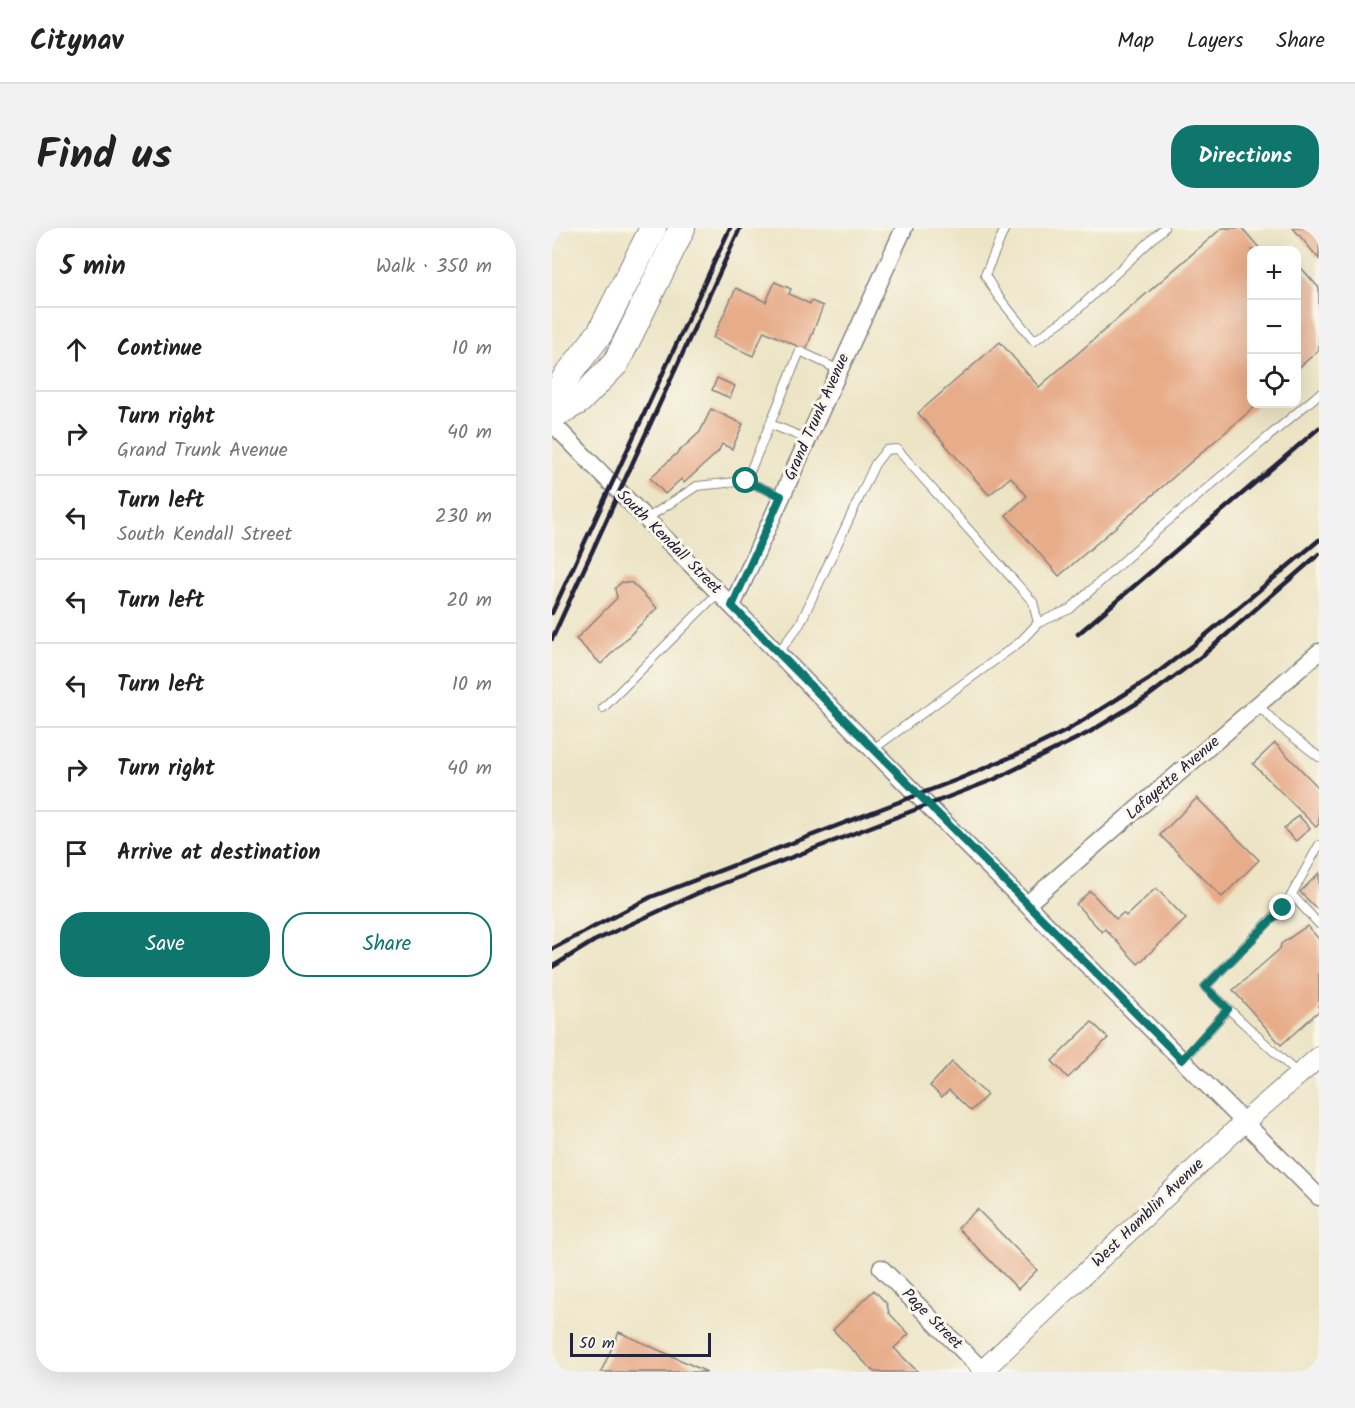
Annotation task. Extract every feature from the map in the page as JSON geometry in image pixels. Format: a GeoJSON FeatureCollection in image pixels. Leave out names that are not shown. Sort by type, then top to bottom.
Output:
{"type":"FeatureCollection","features":[{"type":"Feature","properties":{"kind":"main road"},"geometry":{"type":"LineString","coordinates":[[552,407],[564,380],[600,333],[653,228]]}},
{"type":"Feature","properties":{"kind":"main road"},"geometry":{"type":"LineString","coordinates":[[552,416],[579,401],[616,363],[682,228]]}},
{"type":"Feature","properties":{"kind":"street","name":"Grand Trunk Avenue"},"geometry":{"type":"LineString","coordinates":[[732,606],[837,369],[904,228]]}},
{"type":"Feature","properties":{"kind":"street","name":"South Kendall Street"},"geometry":{"type":"LineString","coordinates":[[552,423],[872,750],[1319,1197]]}},
{"type":"Feature","properties":{"kind":"street","name":"Lafayette Avenue"},"geometry":{"type":"LineString","coordinates":[[1027,904],[1319,652]]}},
{"type":"Feature","properties":{"kind":"street","name":"West Hamblin Avenue"},"geometry":{"type":"LineString","coordinates":[[982,1372],[1243,1123],[1319,1057]]}},
{"type":"Feature","properties":{"kind":"street","name":"Page Street"},"geometry":{"type":"LineString","coordinates":[[881,1268],[982,1372]]}},
{"type":"Feature","properties":{"kind":"lane"},"geometry":{"type":"LineString","coordinates":[[1005,228],[985,275],[997,295],[1034,341],[1075,312],[1164,228]]}},
{"type":"Feature","properties":{"kind":"lane"},"geometry":{"type":"LineString","coordinates":[[746,481],[800,351],[837,369]]}},
{"type":"Feature","properties":{"kind":"lane"},"geometry":{"type":"LineString","coordinates":[[872,750],[1020,642],[1038,623],[1070,609],[1161,527],[1319,394]]}},
{"type":"Feature","properties":{"kind":"lane"},"geometry":{"type":"LineString","coordinates":[[770,424],[807,439]]}},
{"type":"Feature","properties":{"kind":"lane"},"geometry":{"type":"LineString","coordinates":[[778,653],[800,624],[875,464],[882,454],[891,449],[904,455],[1033,602],[1038,623]]}},
{"type":"Feature","properties":{"kind":"lane"},"geometry":{"type":"LineString","coordinates":[[646,519],[697,486],[746,481],[781,496]]}},
{"type":"Feature","properties":{"kind":"lane"},"geometry":{"type":"LineString","coordinates":[[603,708],[718,592]]}},
{"type":"Feature","properties":{"kind":"lane"},"geometry":{"type":"LineString","coordinates":[[1258,705],[1279,726],[1319,757]]}},
{"type":"Feature","properties":{"kind":"lane"},"geometry":{"type":"LineString","coordinates":[[1298,1074],[1205,987],[1292,895],[1319,845]]}},
{"type":"Feature","properties":{"kind":"lane"},"geometry":{"type":"LineString","coordinates":[[1292,895],[1319,924]]}},
{"type":"Feature","properties":{"kind":"lane"},"geometry":{"type":"LineString","coordinates":[[1182,1060],[1228,1009]]}},
{"type":"Feature","properties":{"kind":"building"},"geometry":{"type":"Polygon","coordinates":[[[1222,228],[1242,228],[1258,246],[1247,246],[1247,408],[1253,408],[1059,576],[1006,515],[1027,496],[1011,477],[989,495],[918,413],[1000,342],[1039,387],[1222,228]]]}},
{"type":"Feature","properties":{"kind":"building"},"geometry":{"type":"Polygon","coordinates":[[[1293,228],[1319,228],[1319,259],[1293,228]]]}},
{"type":"Feature","properties":{"kind":"building"},"geometry":{"type":"Polygon","coordinates":[[[1301,268],[1319,288],[1319,350],[1301,366],[1301,268]]]}},
{"type":"Feature","properties":{"kind":"building"},"geometry":{"type":"Polygon","coordinates":[[[775,282],[791,289],[789,294],[810,304],[811,301],[823,306],[806,350],[764,331],[753,356],[713,338],[736,288],[766,302],[775,282]]]}},
{"type":"Feature","properties":{"kind":"building"},"geometry":{"type":"Polygon","coordinates":[[[717,378],[735,386],[730,398],[712,390],[717,378]]]}},
{"type":"Feature","properties":{"kind":"building"},"geometry":{"type":"Polygon","coordinates":[[[711,409],[743,424],[732,449],[722,444],[718,452],[684,483],[681,479],[665,494],[650,478],[700,432],[711,409]]]}},
{"type":"Feature","properties":{"kind":"building"},"geometry":{"type":"Polygon","coordinates":[[[622,582],[632,583],[657,608],[601,664],[576,639],[617,598],[615,588],[622,582]]]}},
{"type":"Feature","properties":{"kind":"building"},"geometry":{"type":"Polygon","coordinates":[[[1275,743],[1319,788],[1319,824],[1316,827],[1253,764],[1275,743]]]}},
{"type":"Feature","properties":{"kind":"building"},"geometry":{"type":"Polygon","coordinates":[[[1197,798],[1259,860],[1222,897],[1160,835],[1197,798]]]}},
{"type":"Feature","properties":{"kind":"building"},"geometry":{"type":"Polygon","coordinates":[[[1298,815],[1310,828],[1296,841],[1284,829],[1298,815]]]}},
{"type":"Feature","properties":{"kind":"building"},"geometry":{"type":"Polygon","coordinates":[[[1319,873],[1319,911],[1300,892],[1319,873]]]}},
{"type":"Feature","properties":{"kind":"building"},"geometry":{"type":"Polygon","coordinates":[[[1156,888],[1186,919],[1138,964],[1105,929],[1102,932],[1076,904],[1090,891],[1116,919],[1123,913],[1126,916],[1156,888]]]}},
{"type":"Feature","properties":{"kind":"building"},"geometry":{"type":"Polygon","coordinates":[[[1307,926],[1319,939],[1319,1011],[1281,1045],[1233,990],[1280,949],[1281,944],[1307,926]]]}},
{"type":"Feature","properties":{"kind":"building"},"geometry":{"type":"Polygon","coordinates":[[[1092,1022],[1108,1038],[1068,1078],[1052,1061],[1092,1022]]]}},
{"type":"Feature","properties":{"kind":"building"},"geometry":{"type":"Polygon","coordinates":[[[952,1062],[987,1095],[971,1111],[949,1090],[942,1097],[930,1086],[952,1062]]]}},
{"type":"Feature","properties":{"kind":"building"},"geometry":{"type":"Polygon","coordinates":[[[977,1209],[1037,1270],[1018,1289],[958,1228],[977,1209]]]}},
{"type":"Feature","properties":{"kind":"building"},"geometry":{"type":"Polygon","coordinates":[[[874,1290],[887,1304],[889,1313],[909,1334],[894,1348],[918,1372],[874,1372],[833,1330],[874,1290]]]}},
{"type":"Feature","properties":{"kind":"building"},"geometry":{"type":"Polygon","coordinates":[[[619,1332],[707,1372],[601,1372],[619,1332]]]}},
{"type":"Feature","properties":{"kind":"railway"},"geometry":{"type":"LineString","coordinates":[[552,613],[730,228]]}},
{"type":"Feature","properties":{"kind":"railway"},"geometry":{"type":"LineString","coordinates":[[552,639],[740,228]]}},
{"type":"Feature","properties":{"kind":"railway"},"geometry":{"type":"LineString","coordinates":[[1078,634],[1319,428]]}},
{"type":"Feature","properties":{"kind":"railway"},"geometry":{"type":"LineString","coordinates":[[552,949],[651,897],[959,779],[1066,731],[1149,679],[1195,644],[1319,540]]}},
{"type":"Feature","properties":{"kind":"railway"},"geometry":{"type":"LineString","coordinates":[[552,967],[594,941],[696,894],[995,779],[1088,733],[1147,697],[1202,656],[1319,554]]}},
{"type":"Feature","properties":{"kind":"route"},"geometry":{"type":"LineString","coordinates":[[746,481],[781,496],[732,606],[1182,1060],[1228,1009],[1205,987],[1283,908]]}}]}
